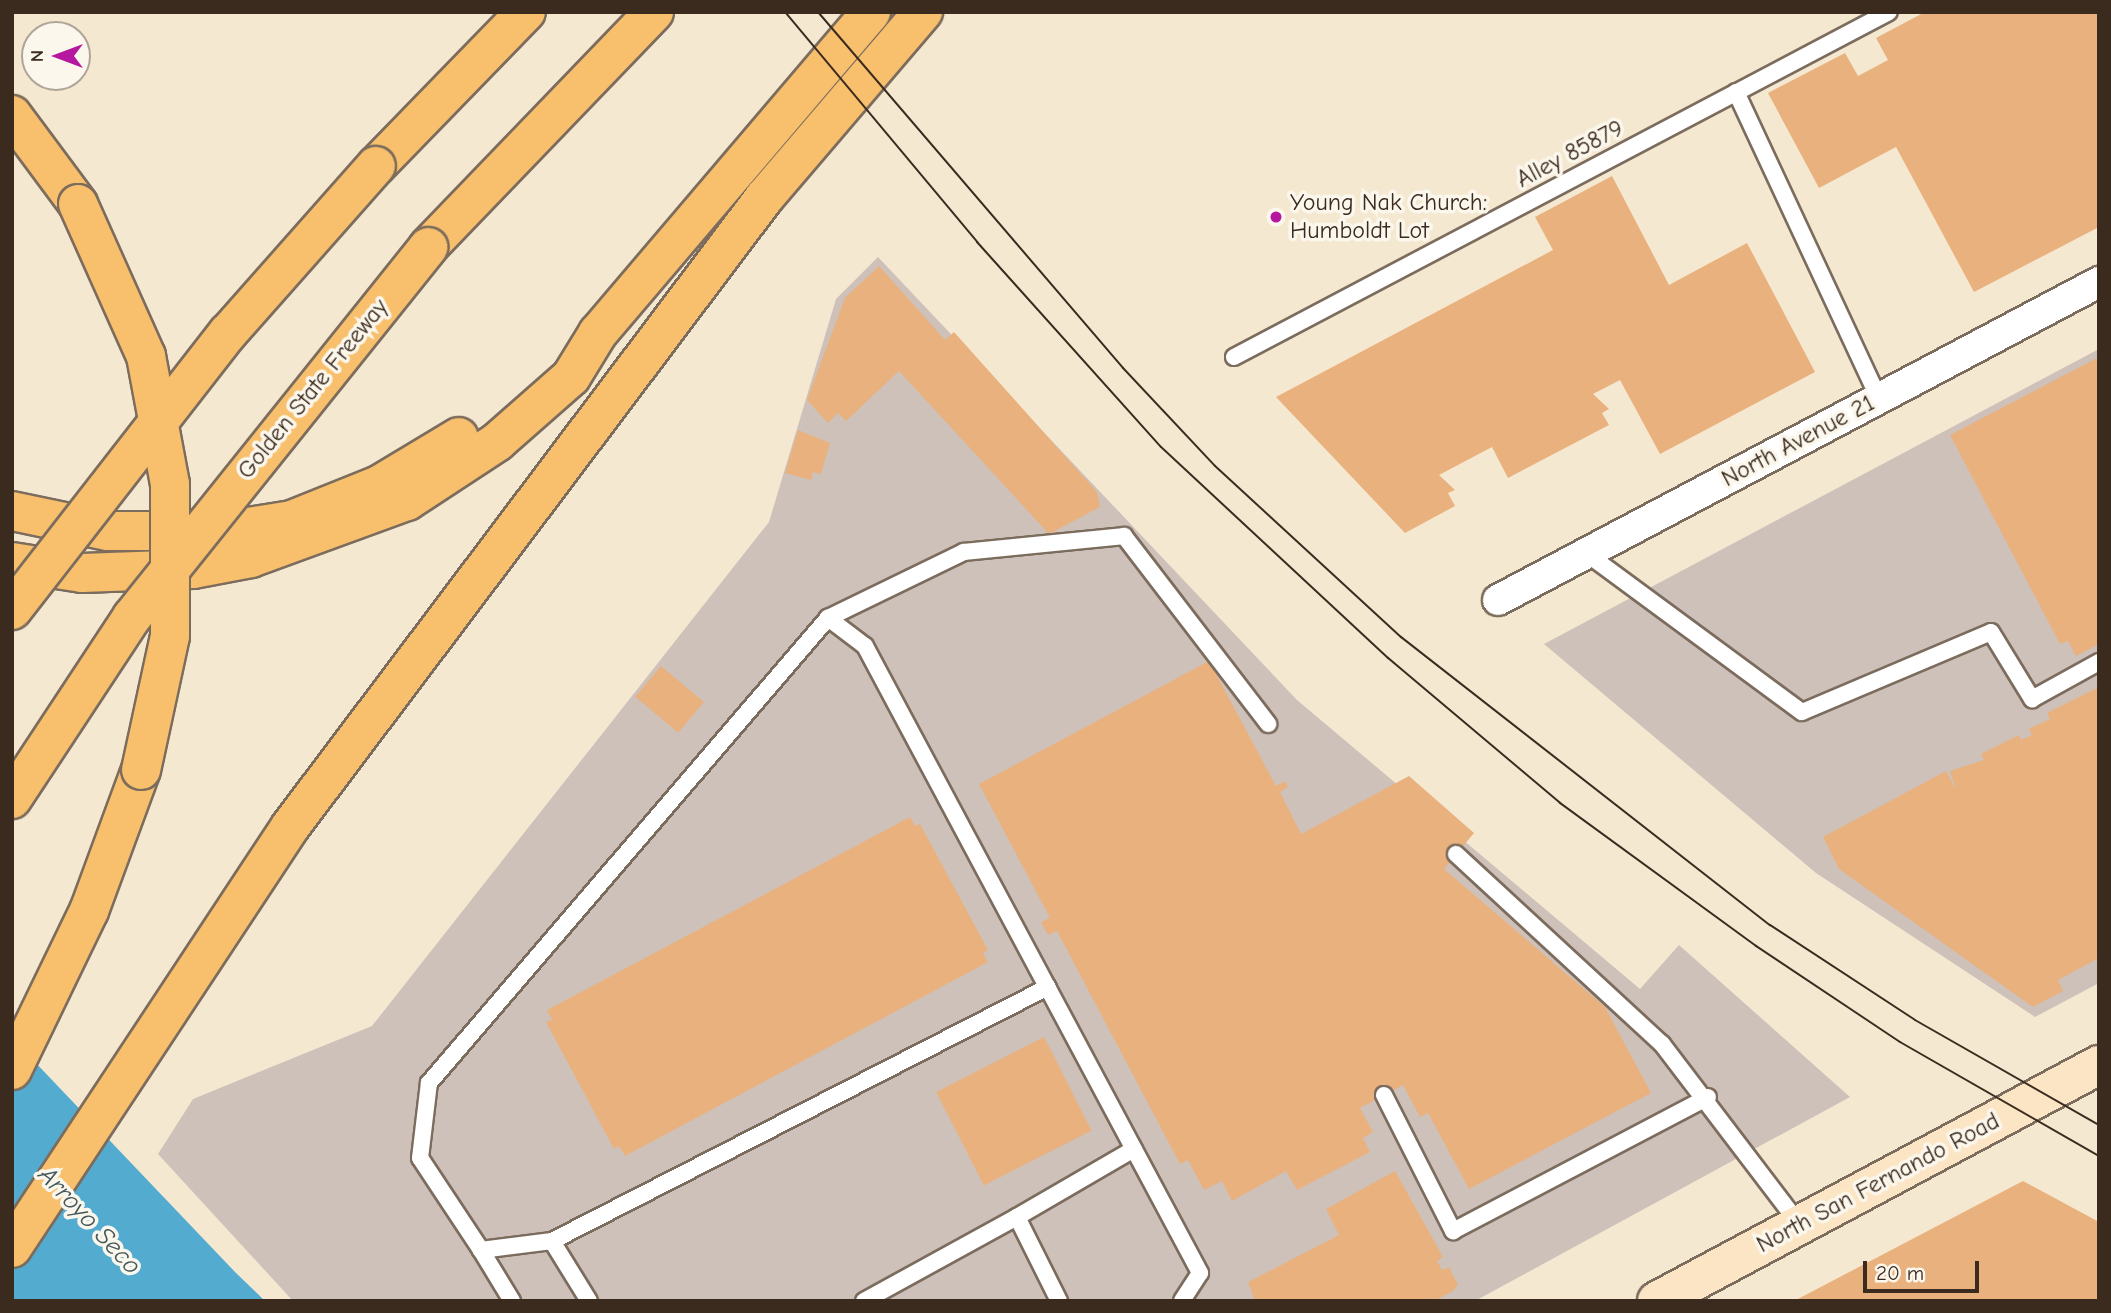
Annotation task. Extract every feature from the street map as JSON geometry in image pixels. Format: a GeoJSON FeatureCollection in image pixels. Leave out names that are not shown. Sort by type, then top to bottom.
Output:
{"type":"FeatureCollection","features":[{"type":"Feature","properties":{"kind":"highway"},"geometry":{"type":"LineString","coordinates":[[12,610],[229,333],[376,166],[526,12]]}},
{"type":"Feature","properties":{"kind":"highway","name":"Golden State Freeway"},"geometry":{"type":"LineString","coordinates":[[12,799],[132,617],[428,247],[654,12]]}},
{"type":"Feature","properties":{"kind":"highway"},"geometry":{"type":"LineString","coordinates":[[12,562],[82,573],[193,569],[328,533],[407,501],[497,442],[571,377],[598,333],[871,12]]}},
{"type":"Feature","properties":{"kind":"highway"},"geometry":{"type":"LineString","coordinates":[[12,1248],[290,827],[764,198],[923,12]]}},
{"type":"Feature","properties":{"kind":"highway"},"geometry":{"type":"LineString","coordinates":[[12,115],[78,204],[146,356],[160,418],[172,513],[171,622],[158,704],[118,841],[12,1070]]}},
{"type":"Feature","properties":{"kind":"highway"},"geometry":{"type":"LineString","coordinates":[[12,511],[108,531],[223,531],[292,520],[379,485],[474,429],[554,358],[598,333]]}},
{"type":"Feature","properties":{"kind":"main road","name":"North San Fernando Road"},"geometry":{"type":"LineString","coordinates":[[1671,1297],[2099,1065]]}},
{"type":"Feature","properties":{"kind":"street","name":"North Avenue 21"},"geometry":{"type":"LineString","coordinates":[[1498,600],[2099,282]]}},
{"type":"Feature","properties":{"kind":"lane","name":"Alley 85879"},"geometry":{"type":"LineString","coordinates":[[1234,357],[1889,12]]}},
{"type":"Feature","properties":{"kind":"lane"},"geometry":{"type":"LineString","coordinates":[[1736,93],[1880,398]]}},
{"type":"Feature","properties":{"kind":"lane"},"geometry":{"type":"LineString","coordinates":[[512,1301],[420,1158],[429,1083],[828,618],[964,552],[1124,536],[1268,724]]}},
{"type":"Feature","properties":{"kind":"lane"},"geometry":{"type":"LineString","coordinates":[[1586,553],[1801,712],[1991,632],[2032,699],[2099,662]]}},
{"type":"Feature","properties":{"kind":"lane"},"geometry":{"type":"LineString","coordinates":[[828,618],[865,646],[1200,1273],[1182,1301]]}},
{"type":"Feature","properties":{"kind":"lane"},"geometry":{"type":"LineString","coordinates":[[1456,854],[1662,1044],[1708,1097],[1800,1225]]}},
{"type":"Feature","properties":{"kind":"lane"},"geometry":{"type":"LineString","coordinates":[[481,1250],[552,1241],[1048,987]]}},
{"type":"Feature","properties":{"kind":"lane"},"geometry":{"type":"LineString","coordinates":[[1384,1095],[1453,1231],[1708,1097]]}},
{"type":"Feature","properties":{"kind":"lane"},"geometry":{"type":"LineString","coordinates":[[864,1301],[1135,1149]]}},
{"type":"Feature","properties":{"kind":"lane"},"geometry":{"type":"LineString","coordinates":[[1017,1217],[1059,1301]]}},
{"type":"Feature","properties":{"kind":"lane"},"geometry":{"type":"LineString","coordinates":[[552,1241],[589,1301]]}},
{"type":"Feature","properties":{"kind":"shaded area"},"geometry":{"type":"Polygon","coordinates":[[[878,257],[1297,700],[1640,989],[1679,945],[1850,1097],[1475,1301],[293,1301],[158,1154],[193,1099],[372,1026],[769,522],[836,299],[878,257]]]}},
{"type":"Feature","properties":{"kind":"shaded area"},"geometry":{"type":"Polygon","coordinates":[[[2099,349],[2099,983],[2035,1017],[1816,873],[1544,644],[2099,349]]]}},
{"type":"Feature","properties":{"kind":"water","name":"Arroyo Seco"},"geometry":{"type":"Polygon","coordinates":[[[12,1038],[235,1272],[265,1301],[12,1301],[12,1038]]]}},
{"type":"Feature","properties":{"kind":"building"},"geometry":{"type":"Polygon","coordinates":[[[1925,12],[2099,12],[2099,227],[1974,292],[1896,147],[1819,188],[1768,93],[1845,53],[1858,76],[1888,60],[1876,38],[1925,12]]]}},
{"type":"Feature","properties":{"kind":"building"},"geometry":{"type":"Polygon","coordinates":[[[1612,176],[1669,285],[1747,243],[1815,372],[1660,454],[1620,380],[1593,394],[1609,409],[1602,413],[1609,425],[1508,478],[1492,447],[1439,475],[1455,490],[1448,493],[1455,506],[1405,533],[1276,397],[1553,250],[1535,217],[1612,176]]]}},
{"type":"Feature","properties":{"kind":"building"},"geometry":{"type":"Polygon","coordinates":[[[879,266],[945,340],[954,332],[1097,492],[1100,507],[1049,534],[899,371],[846,421],[838,413],[828,423],[807,400],[845,298],[879,266]]]}},
{"type":"Feature","properties":{"kind":"building"},"geometry":{"type":"Polygon","coordinates":[[[2099,357],[2099,644],[2076,656],[2068,641],[2060,644],[1950,435],[2099,357]]]}},
{"type":"Feature","properties":{"kind":"building"},"geometry":{"type":"Polygon","coordinates":[[[798,430],[830,443],[821,474],[813,472],[811,480],[785,473],[798,430]]]}},
{"type":"Feature","properties":{"kind":"building"},"geometry":{"type":"Polygon","coordinates":[[[1209,661],[1276,786],[1285,781],[1288,787],[1280,792],[1301,834],[1409,776],[1474,833],[1444,869],[1605,1007],[1651,1093],[1469,1189],[1428,1113],[1420,1117],[1403,1085],[1360,1108],[1373,1132],[1363,1138],[1370,1152],[1297,1190],[1286,1171],[1232,1201],[1222,1181],[1204,1190],[1188,1160],[1180,1164],[1057,931],[1048,935],[1041,922],[1050,918],[979,784],[1209,661]]]}},
{"type":"Feature","properties":{"kind":"building"},"geometry":{"type":"Polygon","coordinates":[[[661,666],[704,702],[678,733],[635,697],[661,666]]]}},
{"type":"Feature","properties":{"kind":"building"},"geometry":{"type":"Polygon","coordinates":[[[2099,687],[2099,958],[2058,980],[2063,991],[2033,1007],[1839,869],[1823,837],[1946,771],[1956,790],[1950,771],[1984,760],[1981,754],[2019,735],[2021,740],[2032,735],[2029,729],[2050,719],[2047,713],[2099,687]]]}},
{"type":"Feature","properties":{"kind":"building"},"geometry":{"type":"Polygon","coordinates":[[[910,817],[915,826],[920,824],[988,950],[983,953],[988,962],[625,1156],[619,1146],[614,1149],[546,1022],[552,1020],[547,1010],[910,817]]]}},
{"type":"Feature","properties":{"kind":"building"},"geometry":{"type":"Polygon","coordinates":[[[1044,1037],[1092,1131],[984,1185],[936,1092],[1044,1037]]]}},
{"type":"Feature","properties":{"kind":"building"},"geometry":{"type":"Polygon","coordinates":[[[1395,1171],[1443,1257],[1437,1261],[1442,1270],[1449,1267],[1458,1285],[1453,1291],[1434,1301],[1255,1301],[1248,1282],[1339,1235],[1326,1209],[1395,1171]]]}},
{"type":"Feature","properties":{"kind":"building"},"geometry":{"type":"Polygon","coordinates":[[[2023,1181],[2099,1222],[2099,1301],[1794,1301],[2023,1181]]]}},
{"type":"Feature","properties":{"kind":"tram line"},"geometry":{"type":"LineString","coordinates":[[785,12],[977,242],[1161,447],[1388,658],[1560,803],[1756,946],[1900,1042],[2099,1156]]}},
{"type":"Feature","properties":{"kind":"tram line"},"geometry":{"type":"LineString","coordinates":[[818,12],[1123,368],[1215,466],[1401,637],[1770,925],[1915,1020],[2099,1125]]}},
{"type":"Feature","properties":{"kind":"place","name":"Young Nak Church: Humboldt Lot"},"geometry":{"type":"Point","coordinates":[1276,217]}}]}
